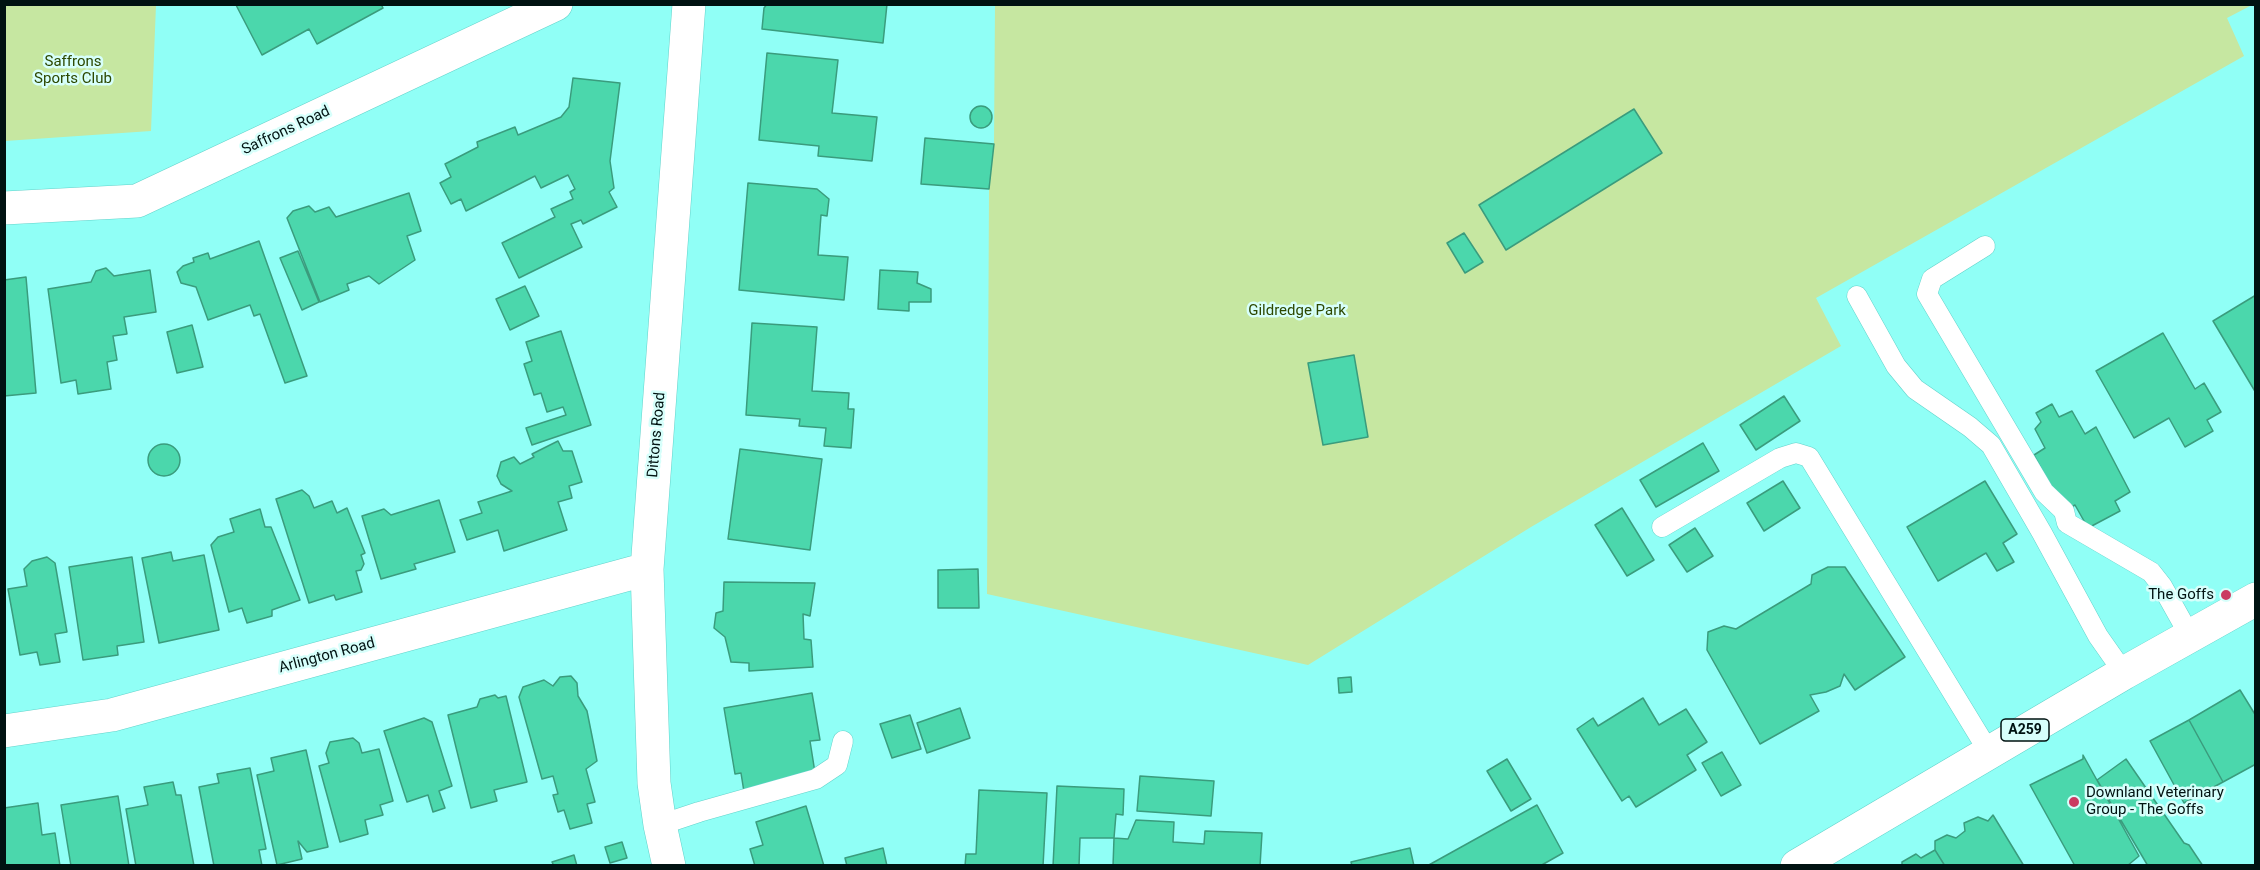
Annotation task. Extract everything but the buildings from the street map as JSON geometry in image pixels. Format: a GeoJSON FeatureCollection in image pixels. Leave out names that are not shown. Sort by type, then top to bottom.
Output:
{"type":"FeatureCollection","features":[{"type":"Feature","properties":{"kind":"street","name":"Saffrons Road"},"geometry":{"type":"LineString","coordinates":[[4,208],[137,201],[556,4]]}},
{"type":"Feature","properties":{"kind":"street","name":"Dittons Road"},"geometry":{"type":"LineString","coordinates":[[669,866],[654,783],[646,569],[689,4]]}},
{"type":"Feature","properties":{"kind":"street","name":"Arlington Road"},"geometry":{"type":"LineString","coordinates":[[4,731],[112,715],[646,569]]}},
{"type":"Feature","properties":{"kind":"street","name":"A259"},"geometry":{"type":"LineString","coordinates":[[1797,866],[2124,673],[2256,599]]}},
{"type":"Feature","properties":{"kind":"lane"},"geometry":{"type":"LineString","coordinates":[[1984,246],[1932,279],[1927,294],[2044,492],[2064,511],[2067,523],[2151,572],[2162,586],[2190,636]]}},
{"type":"Feature","properties":{"kind":"lane"},"geometry":{"type":"LineString","coordinates":[[1857,296],[1896,366],[1915,389],[1970,427],[1991,445],[2042,532],[2098,636],[2124,673]]}},
{"type":"Feature","properties":{"kind":"lane"},"geometry":{"type":"LineString","coordinates":[[1662,527],[1780,458],[1796,453],[1809,457],[1989,752]]}},
{"type":"Feature","properties":{"kind":"lane"},"geometry":{"type":"LineString","coordinates":[[660,825],[816,779],[837,765],[843,741]]}},
{"type":"Feature","properties":{"kind":"green space","name":"Saffrons Sports Club"},"geometry":{"type":"Polygon","coordinates":[[[5,4],[156,5],[151,131],[5,141],[5,4]]]}},
{"type":"Feature","properties":{"kind":"green space","name":"Gildredge Park"},"geometry":{"type":"Polygon","coordinates":[[[995,5],[2252,5],[2227,18],[2244,56],[1816,298],[1841,346],[1531,527],[1308,665],[987,594],[989,189],[994,144],[995,5]]]}},
{"type":"Feature","properties":{"kind":"place","name":"The Goffs"},"geometry":{"type":"Point","coordinates":[2226,595]}},
{"type":"Feature","properties":{"kind":"place","name":"Downland Veterinary Group - The Goffs"},"geometry":{"type":"Point","coordinates":[2074,802]}}]}
